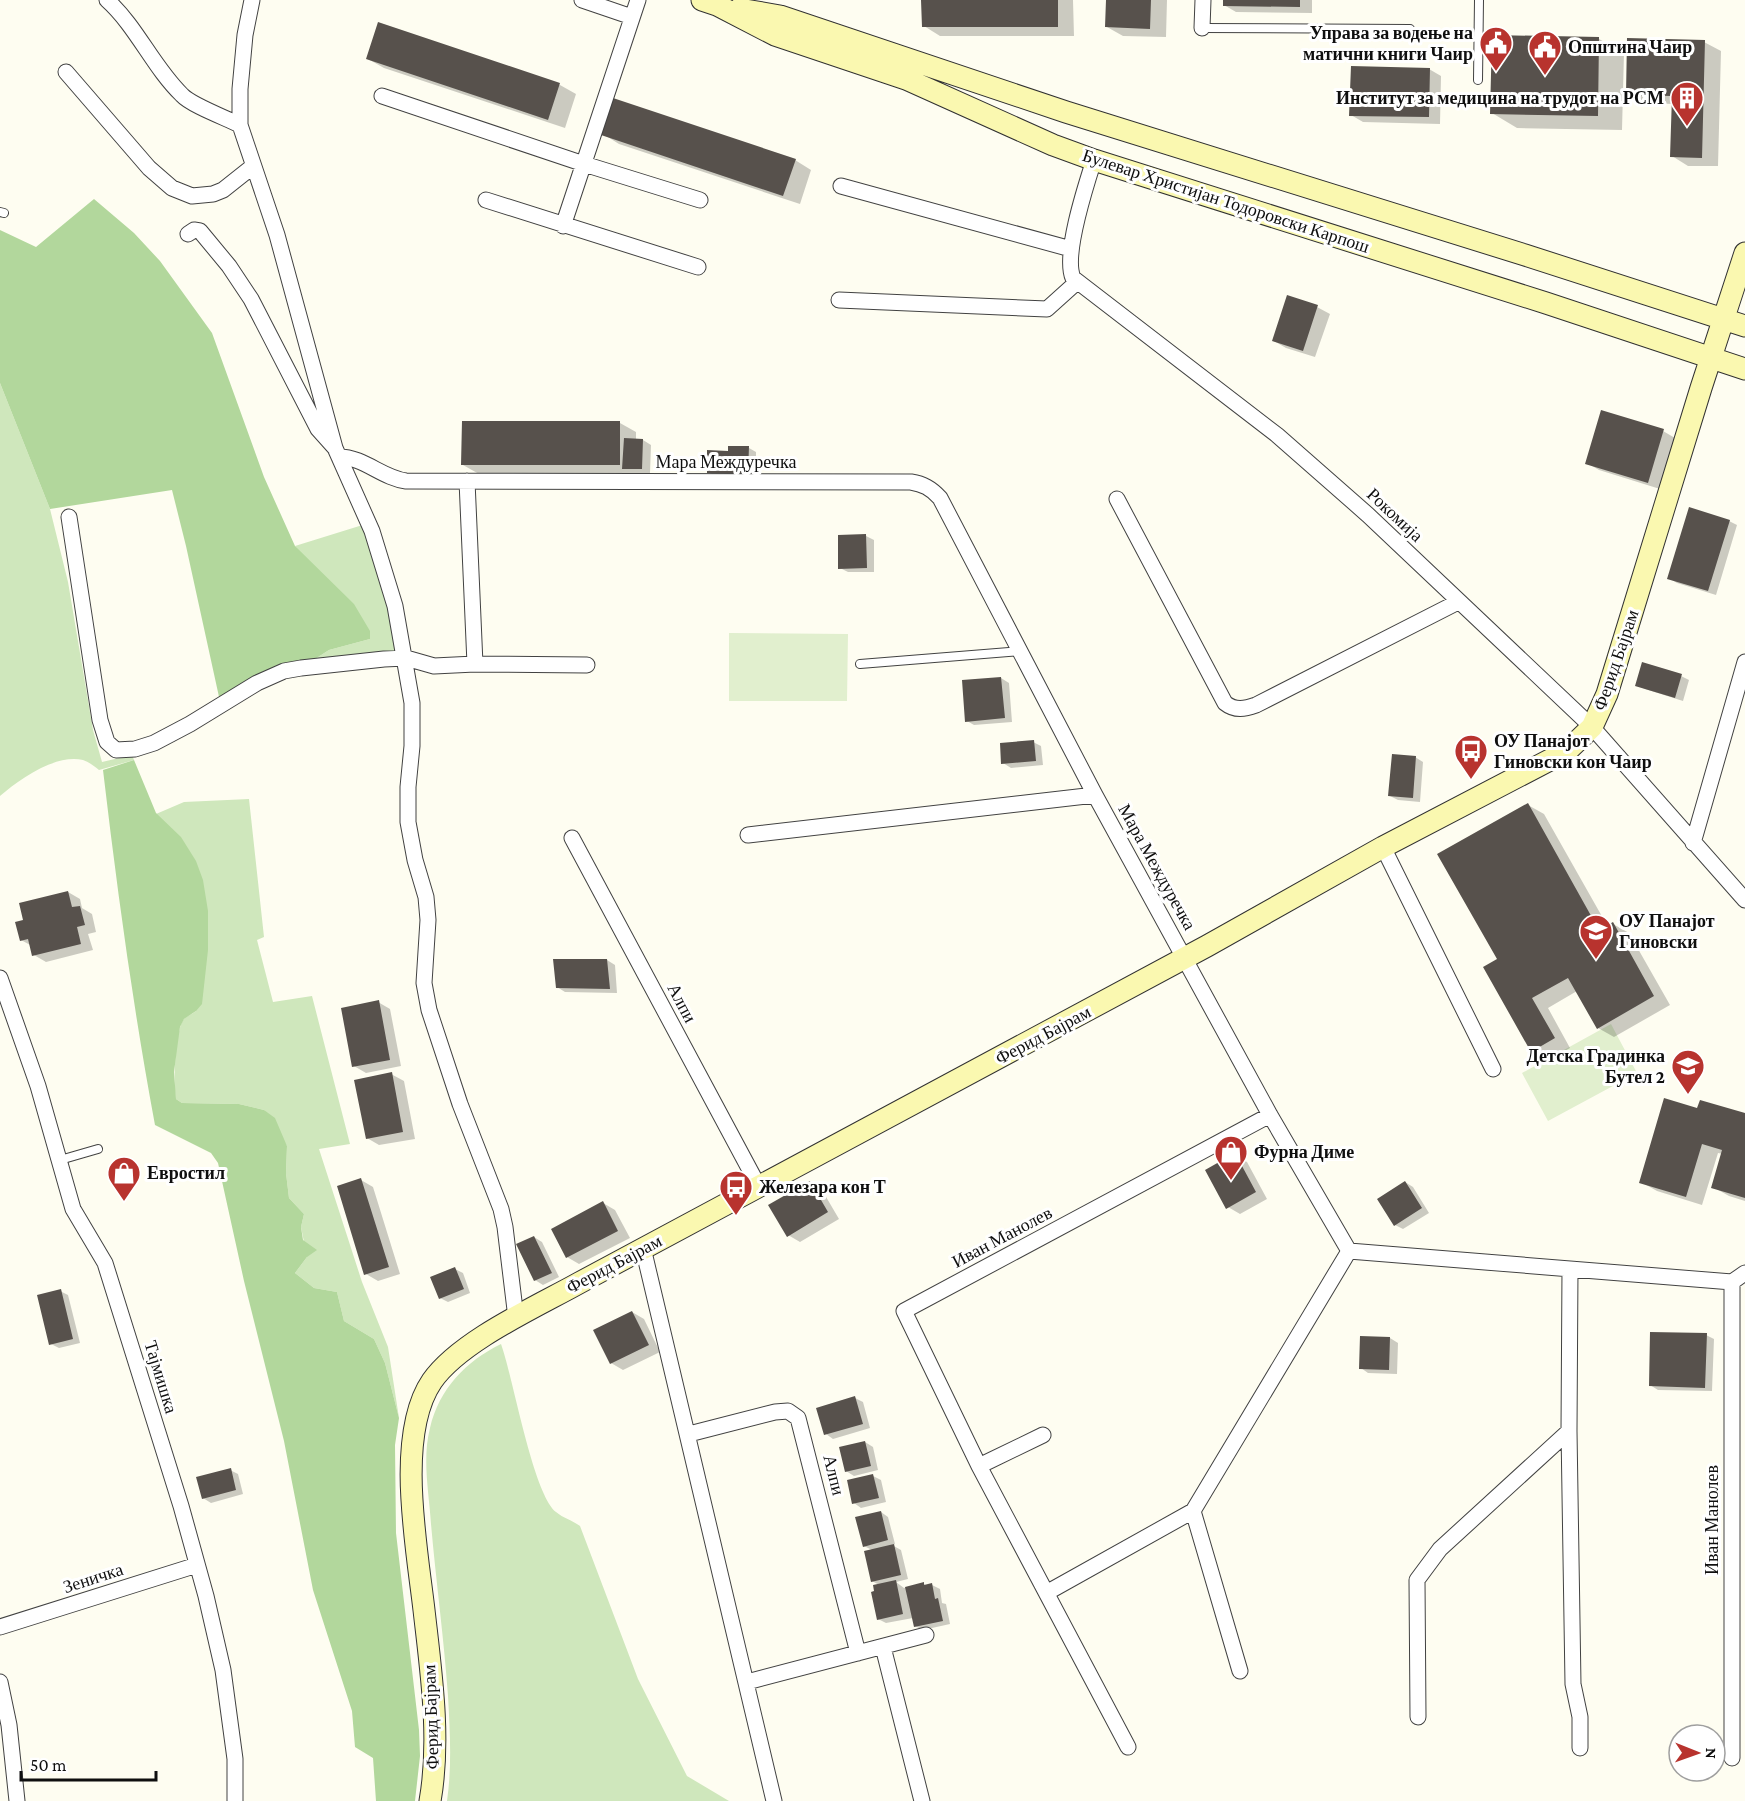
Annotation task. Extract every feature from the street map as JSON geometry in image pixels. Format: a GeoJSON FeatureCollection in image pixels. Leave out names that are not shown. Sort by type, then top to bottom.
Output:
{"type":"FeatureCollection","features":[{"type":"Feature","properties":{"kind":"street"},"geometry":{"type":"LineString","coordinates":[[107,0],[119,11],[183,98],[240,124]]}},
{"type":"Feature","properties":{"kind":"street"},"geometry":{"type":"LineString","coordinates":[[252,0],[245,35],[240,89],[240,124],[252,166],[277,235],[337,453],[369,523],[395,606],[406,658],[412,703],[408,822],[415,860],[426,897],[428,920],[424,983],[429,1010],[460,1104],[501,1209],[516,1318]]}},
{"type":"Feature","properties":{"kind":"street"},"geometry":{"type":"LineString","coordinates":[[582,0],[632,17]]}},
{"type":"Feature","properties":{"kind":"street"},"geometry":{"type":"LineString","coordinates":[[563,226],[638,0]]}},
{"type":"Feature","properties":{"kind":"street"},"geometry":{"type":"LineString","coordinates":[[1203,0],[1203,28]]}},
{"type":"Feature","properties":{"kind":"street","name":"Булевар Христијан Тодоровски Карпош"},"geometry":{"type":"LineString","coordinates":[[710,3],[775,35],[906,79],[1053,145],[1094,160],[1546,303],[1745,369]]}},
{"type":"Feature","properties":{"kind":"street","name":"Булевар Христијан Тодоровски Карпош"},"geometry":{"type":"LineString","coordinates":[[710,3],[780,16],[1066,112],[1745,326]]}},
{"type":"Feature","properties":{"kind":"street"},"geometry":{"type":"LineString","coordinates":[[66,72],[150,168],[172,188],[192,196],[213,194],[223,190],[252,166]]}},
{"type":"Feature","properties":{"kind":"street"},"geometry":{"type":"LineString","coordinates":[[382,96],[584,164],[700,200]]}},
{"type":"Feature","properties":{"kind":"street"},"geometry":{"type":"LineString","coordinates":[[838,300],[1047,309],[1053,306],[1077,282],[1071,272],[1071,249],[1094,160]]}},
{"type":"Feature","properties":{"kind":"street"},"geometry":{"type":"LineString","coordinates":[[840,186],[1071,249]]}},
{"type":"Feature","properties":{"kind":"street"},"geometry":{"type":"LineString","coordinates":[[486,200],[698,267]]}},
{"type":"Feature","properties":{"kind":"street"},"geometry":{"type":"LineString","coordinates":[[188,234],[194,230],[200,231],[229,266],[263,320],[318,429],[337,453]]}},
{"type":"Feature","properties":{"kind":"street","name":"Ферид Бајрам"},"geometry":{"type":"LineString","coordinates":[[430,1801],[435,1760],[433,1710],[413,1519],[413,1442],[422,1400],[442,1370],[483,1336],[1185,958],[1383,847],[1567,751],[1592,727],[1607,694],[1710,358],[1745,253]]}},
{"type":"Feature","properties":{"kind":"street","name":"Рокомија"},"geometry":{"type":"LineString","coordinates":[[1077,282],[1277,435],[1368,515],[1592,727],[1745,900]]}},
{"type":"Feature","properties":{"kind":"street","name":"Мара Междуречка"},"geometry":{"type":"LineString","coordinates":[[337,453],[360,461],[394,480],[920,483],[927,486],[940,498],[1095,795],[1185,958]]}},
{"type":"Feature","properties":{"kind":"street"},"geometry":{"type":"LineString","coordinates":[[467,482],[475,664]]}},
{"type":"Feature","properties":{"kind":"street"},"geometry":{"type":"LineString","coordinates":[[1118,499],[1225,703],[1230,707],[1247,708],[1256,705],[1458,602]]}},
{"type":"Feature","properties":{"kind":"street"},"geometry":{"type":"LineString","coordinates":[[69,517],[100,720],[107,742],[116,750],[135,749],[164,738],[257,682],[284,671],[406,658],[434,666],[587,665]]}},
{"type":"Feature","properties":{"kind":"street"},"geometry":{"type":"LineString","coordinates":[[1693,843],[1745,662]]}},
{"type":"Feature","properties":{"kind":"street","name":"Мара Междуречка"},"geometry":{"type":"LineString","coordinates":[[748,835],[1095,795]]}},
{"type":"Feature","properties":{"kind":"street","name":"Алпи"},"geometry":{"type":"LineString","coordinates":[[572,838],[759,1187]]}},
{"type":"Feature","properties":{"kind":"street"},"geometry":{"type":"LineString","coordinates":[[1383,847],[1493,1069]]}},
{"type":"Feature","properties":{"kind":"street"},"geometry":{"type":"LineString","coordinates":[[1185,958],[1270,1115],[1349,1251]]}},
{"type":"Feature","properties":{"kind":"street","name":"Тајмишка"},"geometry":{"type":"LineString","coordinates":[[0,978],[38,1086],[73,1209],[105,1263],[181,1506],[206,1596],[223,1670],[235,1759],[236,1801]]}},
{"type":"Feature","properties":{"kind":"street"},"geometry":{"type":"LineString","coordinates":[[0,1010],[15,1023]]}},
{"type":"Feature","properties":{"kind":"street","name":"Иван Манолев"},"geometry":{"type":"LineString","coordinates":[[1128,1747],[979,1466],[904,1311],[1270,1115]]}},
{"type":"Feature","properties":{"kind":"street"},"geometry":{"type":"LineString","coordinates":[[643,1248],[689,1434],[774,1801]]}},
{"type":"Feature","properties":{"kind":"street"},"geometry":{"type":"LineString","coordinates":[[1349,1251],[1732,1282],[1745,1273]]}},
{"type":"Feature","properties":{"kind":"street"},"geometry":{"type":"LineString","coordinates":[[1047,1592],[1192,1511],[1349,1251]]}},
{"type":"Feature","properties":{"kind":"street"},"geometry":{"type":"LineString","coordinates":[[1570,1269],[1569,1431],[1573,1684],[1580,1716],[1580,1748]]}},
{"type":"Feature","properties":{"kind":"street","name":"Иван Манолев"},"geometry":{"type":"LineString","coordinates":[[1732,1282],[1732,1758]]}},
{"type":"Feature","properties":{"kind":"street","name":"Алпи"},"geometry":{"type":"LineString","coordinates":[[689,1434],[775,1412],[788,1412],[798,1418],[858,1653]]}},
{"type":"Feature","properties":{"kind":"street"},"geometry":{"type":"LineString","coordinates":[[1418,1717],[1417,1580],[1440,1549],[1569,1431]]}},
{"type":"Feature","properties":{"kind":"street"},"geometry":{"type":"LineString","coordinates":[[979,1466],[1043,1435]]}},
{"type":"Feature","properties":{"kind":"street"},"geometry":{"type":"LineString","coordinates":[[1192,1511],[1240,1671]]}},
{"type":"Feature","properties":{"kind":"street","name":"Зеничка"},"geometry":{"type":"LineString","coordinates":[[0,1627],[197,1565]]}},
{"type":"Feature","properties":{"kind":"street"},"geometry":{"type":"LineString","coordinates":[[747,1682],[926,1635]]}},
{"type":"Feature","properties":{"kind":"street"},"geometry":{"type":"LineString","coordinates":[[883,1647],[922,1801]]}},
{"type":"Feature","properties":{"kind":"street"},"geometry":{"type":"LineString","coordinates":[[0,1682],[9,1725],[17,1801]]}},
{"type":"Feature","properties":{"kind":"lane"},"geometry":{"type":"LineString","coordinates":[[1478,80],[1479,0]]}},
{"type":"Feature","properties":{"kind":"lane"},"geometry":{"type":"LineString","coordinates":[[1203,28],[1410,29]]}},
{"type":"Feature","properties":{"kind":"lane"},"geometry":{"type":"LineString","coordinates":[[860,664],[1020,651]]}},
{"type":"Feature","properties":{"kind":"lane"},"geometry":{"type":"LineString","coordinates":[[60,1160],[98,1149]]}},
{"type":"Feature","properties":{"kind":"green space"},"geometry":{"type":"Polygon","coordinates":[[[94,199],[134,233],[160,261],[212,333],[264,477],[295,546],[354,604],[370,631],[370,639],[329,650],[301,668],[221,706],[172,490],[50,509],[0,383],[0,230],[36,247],[94,199]]]}},
{"type":"Feature","properties":{"kind":"green space"},"geometry":{"type":"Polygon","coordinates":[[[0,383],[50,509],[68,582],[93,730],[102,762],[132,755],[134,760],[99,770],[83,760],[61,761],[38,769],[0,796],[0,383]]]}},
{"type":"Feature","properties":{"kind":"green space"},"geometry":{"type":"Polygon","coordinates":[[[369,523],[406,658],[301,668],[329,650],[370,639],[295,546],[369,523]]]}},
{"type":"Feature","properties":{"kind":"green space"},"geometry":{"type":"Polygon","coordinates":[[[729,633],[848,634],[847,701],[729,701],[729,633]]]}},
{"type":"Feature","properties":{"kind":"green space"},"geometry":{"type":"Polygon","coordinates":[[[134,760],[156,813],[181,837],[196,861],[203,880],[208,911],[208,950],[202,1004],[184,1019],[180,1027],[174,1072],[176,1099],[182,1103],[239,1104],[264,1110],[275,1118],[287,1146],[286,1173],[289,1198],[304,1214],[301,1227],[303,1240],[317,1250],[307,1257],[295,1273],[314,1288],[337,1292],[344,1321],[374,1339],[385,1363],[399,1418],[395,1445],[396,1533],[419,1730],[420,1756],[415,1801],[376,1801],[373,1758],[355,1747],[352,1711],[313,1590],[284,1441],[244,1281],[218,1163],[211,1153],[155,1125],[126,948],[103,770],[134,760]]]}},
{"type":"Feature","properties":{"kind":"green space"},"geometry":{"type":"Polygon","coordinates":[[[249,799],[264,937],[257,940],[273,1002],[312,996],[350,1144],[319,1149],[362,1282],[388,1347],[399,1418],[385,1363],[374,1339],[344,1321],[337,1292],[314,1288],[295,1273],[307,1257],[301,1227],[304,1214],[289,1198],[286,1173],[287,1146],[264,1110],[239,1104],[182,1103],[176,1099],[175,1070],[181,1025],[184,1019],[196,1011],[156,814],[184,802],[249,799]]]}},
{"type":"Feature","properties":{"kind":"green space"},"geometry":{"type":"Polygon","coordinates":[[[1611,1024],[1637,1073],[1548,1121],[1522,1073],[1611,1024]]]}},
{"type":"Feature","properties":{"kind":"green space"},"geometry":{"type":"Polygon","coordinates":[[[501,1344],[539,1483],[556,1512],[580,1526],[638,1679],[687,1776],[729,1801],[447,1801],[450,1762],[449,1709],[426,1452],[434,1414],[447,1389],[476,1359],[501,1344]]]}},
{"type":"Feature","properties":{"kind":"building"},"geometry":{"type":"Polygon","coordinates":[[[921,0],[1058,0],[1058,27],[922,27],[921,0]]]}},
{"type":"Feature","properties":{"kind":"building"},"geometry":{"type":"Polygon","coordinates":[[[1106,0],[1151,0],[1150,29],[1105,27],[1106,0]]]}},
{"type":"Feature","properties":{"kind":"building"},"geometry":{"type":"Polygon","coordinates":[[[1223,0],[1300,0],[1300,7],[1223,6],[1223,0]]]}},
{"type":"Feature","properties":{"kind":"building"},"geometry":{"type":"Polygon","coordinates":[[[378,22],[560,83],[548,120],[366,59],[378,22]]]}},
{"type":"Feature","properties":{"kind":"building","name":"Општина Чаир"},"geometry":{"type":"Polygon","coordinates":[[[1492,35],[1599,37],[1598,116],[1490,114],[1492,35]]]}},
{"type":"Feature","properties":{"kind":"building","name":"Институт за медицина на трудот на РСМ"},"geometry":{"type":"Polygon","coordinates":[[[1627,38],[1705,40],[1702,158],[1670,157],[1672,96],[1626,95],[1627,38]]]}},
{"type":"Feature","properties":{"kind":"building"},"geometry":{"type":"Polygon","coordinates":[[[1351,66],[1430,68],[1429,117],[1349,116],[1351,66]]]}},
{"type":"Feature","properties":{"kind":"building"},"geometry":{"type":"Polygon","coordinates":[[[613,98],[796,159],[783,196],[601,135],[613,98]]]}},
{"type":"Feature","properties":{"kind":"building"},"geometry":{"type":"Polygon","coordinates":[[[1287,295],[1318,305],[1303,351],[1272,341],[1287,295]]]}},
{"type":"Feature","properties":{"kind":"building"},"geometry":{"type":"Polygon","coordinates":[[[1601,410],[1664,429],[1648,483],[1585,464],[1601,410]]]}},
{"type":"Feature","properties":{"kind":"building"},"geometry":{"type":"Polygon","coordinates":[[[462,421],[620,421],[620,465],[461,465],[462,421]]]}},
{"type":"Feature","properties":{"kind":"building"},"geometry":{"type":"Polygon","coordinates":[[[624,438],[643,439],[642,469],[622,469],[624,438]]]}},
{"type":"Feature","properties":{"kind":"building"},"geometry":{"type":"Polygon","coordinates":[[[728,446],[749,446],[748,474],[707,473],[707,450],[728,451],[728,446]]]}},
{"type":"Feature","properties":{"kind":"building"},"geometry":{"type":"Polygon","coordinates":[[[1689,507],[1730,520],[1708,591],[1667,579],[1689,507]]]}},
{"type":"Feature","properties":{"kind":"building"},"geometry":{"type":"Polygon","coordinates":[[[866,534],[867,568],[838,569],[838,535],[866,534]]]}},
{"type":"Feature","properties":{"kind":"building"},"geometry":{"type":"Polygon","coordinates":[[[1642,662],[1682,674],[1675,698],[1635,686],[1642,662]]]}},
{"type":"Feature","properties":{"kind":"building"},"geometry":{"type":"Polygon","coordinates":[[[1001,677],[1005,718],[965,722],[962,680],[1001,677]]]}},
{"type":"Feature","properties":{"kind":"building"},"geometry":{"type":"Polygon","coordinates":[[[1034,740],[1036,761],[1001,764],[1000,743],[1034,740]]]}},
{"type":"Feature","properties":{"kind":"building"},"geometry":{"type":"Polygon","coordinates":[[[1392,754],[1416,756],[1413,798],[1388,796],[1392,754]]]}},
{"type":"Feature","properties":{"kind":"building"},"geometry":{"type":"Polygon","coordinates":[[[1528,803],[1599,930],[1613,922],[1654,996],[1597,1029],[1568,978],[1532,998],[1555,1038],[1531,1052],[1483,967],[1497,959],[1437,854],[1528,803]]]}},
{"type":"Feature","properties":{"kind":"building"},"geometry":{"type":"Polygon","coordinates":[[[68,891],[72,907],[80,906],[85,925],[77,927],[81,944],[32,956],[28,939],[20,941],[15,922],[23,920],[19,903],[68,891]]]}},
{"type":"Feature","properties":{"kind":"building"},"geometry":{"type":"Polygon","coordinates":[[[553,959],[607,959],[610,989],[556,988],[553,959]]]}},
{"type":"Feature","properties":{"kind":"building"},"geometry":{"type":"Polygon","coordinates":[[[379,1000],[390,1060],[352,1067],[341,1008],[379,1000]]]}},
{"type":"Feature","properties":{"kind":"building"},"geometry":{"type":"Polygon","coordinates":[[[392,1072],[403,1132],[366,1139],[354,1080],[392,1072]]]}},
{"type":"Feature","properties":{"kind":"building"},"geometry":{"type":"Polygon","coordinates":[[[1664,1098],[1697,1108],[1700,1100],[1745,1113],[1745,1198],[1711,1188],[1722,1150],[1702,1144],[1686,1197],[1639,1183],[1664,1098]]]}},
{"type":"Feature","properties":{"kind":"building","name":"Фурна Диме"},"geometry":{"type":"Polygon","coordinates":[[[1235,1153],[1256,1192],[1226,1209],[1205,1170],[1235,1153]]]}},
{"type":"Feature","properties":{"kind":"building"},"geometry":{"type":"Polygon","coordinates":[[[361,1178],[389,1267],[364,1275],[337,1186],[361,1178]]]}},
{"type":"Feature","properties":{"kind":"building"},"geometry":{"type":"Polygon","coordinates":[[[810,1181],[828,1212],[787,1237],[768,1205],[810,1181]]]}},
{"type":"Feature","properties":{"kind":"building"},"geometry":{"type":"Polygon","coordinates":[[[1405,1181],[1422,1208],[1394,1226],[1377,1199],[1405,1181]]]}},
{"type":"Feature","properties":{"kind":"building"},"geometry":{"type":"Polygon","coordinates":[[[603,1201],[618,1231],[566,1258],[551,1229],[603,1201]]]}},
{"type":"Feature","properties":{"kind":"building"},"geometry":{"type":"Polygon","coordinates":[[[534,1236],[552,1273],[534,1281],[516,1244],[534,1236]]]}},
{"type":"Feature","properties":{"kind":"building"},"geometry":{"type":"Polygon","coordinates":[[[455,1267],[464,1289],[439,1299],[430,1277],[455,1267]]]}},
{"type":"Feature","properties":{"kind":"building"},"geometry":{"type":"Polygon","coordinates":[[[61,1289],[73,1339],[49,1345],[37,1295],[61,1289]]]}},
{"type":"Feature","properties":{"kind":"building"},"geometry":{"type":"Polygon","coordinates":[[[632,1311],[649,1345],[610,1364],[593,1330],[632,1311]]]}},
{"type":"Feature","properties":{"kind":"building"},"geometry":{"type":"Polygon","coordinates":[[[1650,1332],[1707,1333],[1705,1388],[1649,1386],[1650,1332]]]}},
{"type":"Feature","properties":{"kind":"building"},"geometry":{"type":"Polygon","coordinates":[[[1360,1336],[1390,1337],[1389,1370],[1359,1369],[1360,1336]]]}},
{"type":"Feature","properties":{"kind":"building"},"geometry":{"type":"Polygon","coordinates":[[[855,1396],[863,1424],[824,1435],[816,1408],[855,1396]]]}},
{"type":"Feature","properties":{"kind":"building"},"geometry":{"type":"Polygon","coordinates":[[[865,1441],[871,1466],[845,1472],[839,1447],[865,1441]]]}},
{"type":"Feature","properties":{"kind":"building"},"geometry":{"type":"Polygon","coordinates":[[[231,1468],[236,1490],[202,1499],[196,1477],[231,1468]]]}},
{"type":"Feature","properties":{"kind":"building"},"geometry":{"type":"Polygon","coordinates":[[[873,1474],[879,1498],[852,1504],[847,1480],[873,1474]]]}},
{"type":"Feature","properties":{"kind":"building"},"geometry":{"type":"Polygon","coordinates":[[[881,1511],[888,1540],[863,1547],[855,1517],[881,1511]]]}},
{"type":"Feature","properties":{"kind":"building"},"geometry":{"type":"Polygon","coordinates":[[[894,1544],[901,1575],[871,1582],[864,1551],[894,1544]]]}},
{"type":"Feature","properties":{"kind":"building"},"geometry":{"type":"Polygon","coordinates":[[[896,1580],[903,1614],[877,1620],[871,1592],[874,1591],[873,1585],[896,1580]]]}},
{"type":"Feature","properties":{"kind":"building"},"geometry":{"type":"Polygon","coordinates":[[[924,1582],[924,1585],[932,1583],[943,1621],[914,1627],[905,1587],[924,1582]]]}},
{"type":"Feature","properties":{"kind":"place","name":"Управа за водење на матични книги Чаир"},"geometry":{"type":"Point","coordinates":[1496,72]}},
{"type":"Feature","properties":{"kind":"place","name":"Општина Чаир"},"geometry":{"type":"Point","coordinates":[1545,76]}},
{"type":"Feature","properties":{"kind":"place","name":"Институт за медицина на трудот на РСМ"},"geometry":{"type":"Point","coordinates":[1687,127]}},
{"type":"Feature","properties":{"kind":"place","name":"ОУ Панајот Гиновски кон Чаир"},"geometry":{"type":"Point","coordinates":[1471,780]}},
{"type":"Feature","properties":{"kind":"place","name":"ОУ Панајот Гиновски"},"geometry":{"type":"Point","coordinates":[1596,960]}},
{"type":"Feature","properties":{"kind":"place","name":"Детска Градинка Бутел 2"},"geometry":{"type":"Point","coordinates":[1688,1095]}},
{"type":"Feature","properties":{"kind":"place","name":"Фурна Диме"},"geometry":{"type":"Point","coordinates":[1231,1181]}},
{"type":"Feature","properties":{"kind":"place","name":"Евростил"},"geometry":{"type":"Point","coordinates":[124,1202]}},
{"type":"Feature","properties":{"kind":"place","name":"Железара кон Т"},"geometry":{"type":"Point","coordinates":[736,1216]}}]}
